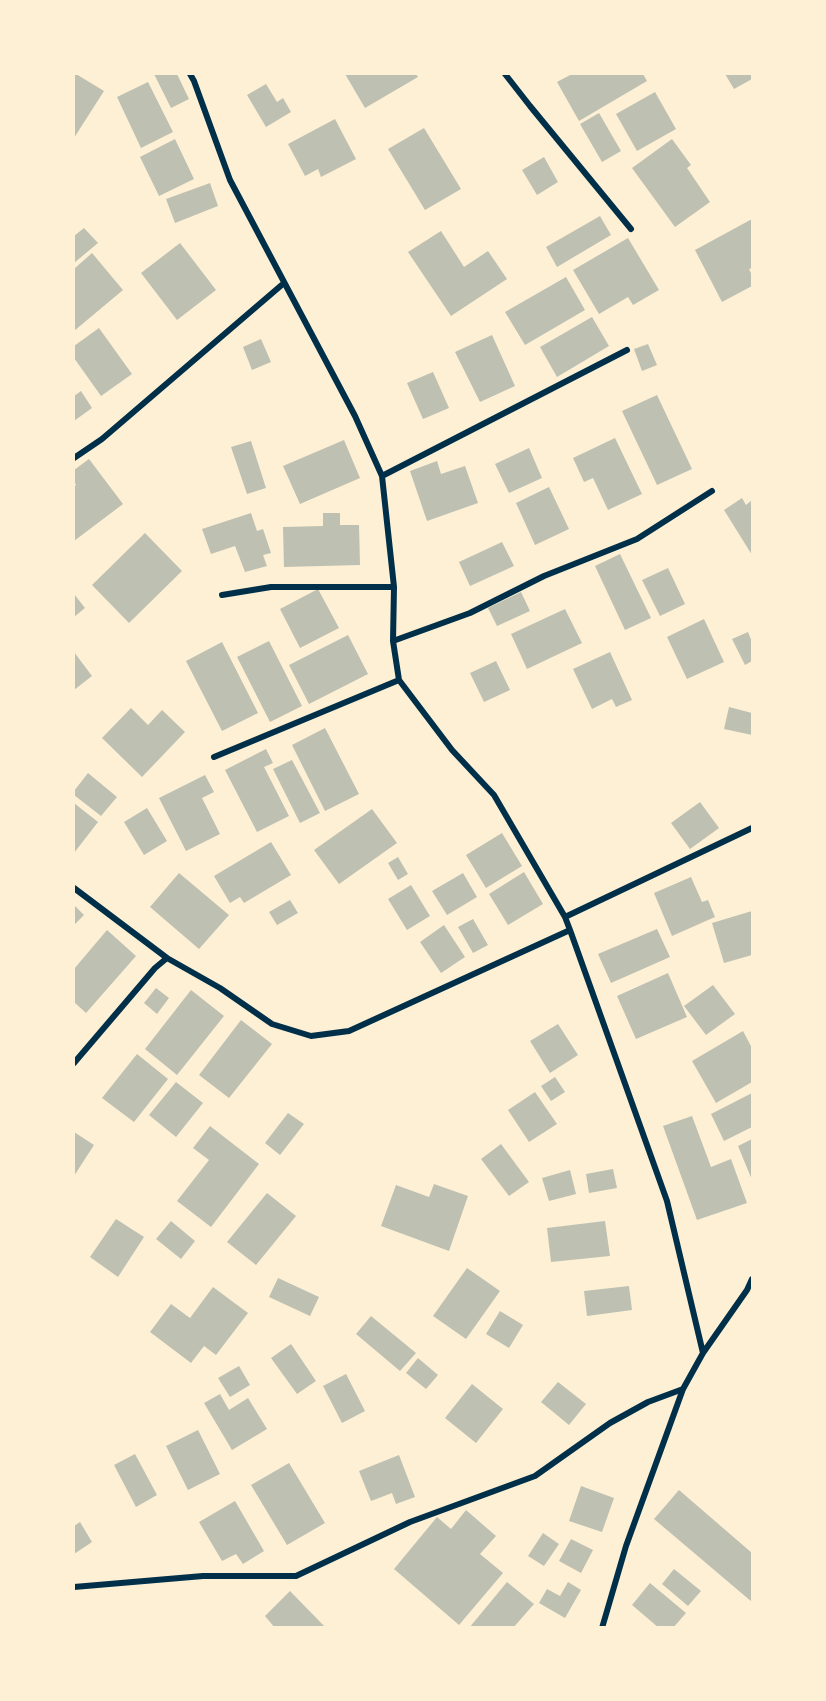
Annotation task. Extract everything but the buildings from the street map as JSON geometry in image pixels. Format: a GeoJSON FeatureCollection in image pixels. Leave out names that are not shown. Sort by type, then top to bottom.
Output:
{"type":"FeatureCollection","features":[{"type":"Feature","properties":{"kind":"street"},"geometry":{"type":"LineString","coordinates":[[190,74],[230,180],[354,416],[382,476],[394,587],[393,641],[399,680],[452,750],[494,795],[570,930],[667,1201],[703,1353]]}},
{"type":"Feature","properties":{"kind":"street"},"geometry":{"type":"LineString","coordinates":[[505,74],[631,228]]}},
{"type":"Feature","properties":{"kind":"street"},"geometry":{"type":"LineString","coordinates":[[74,458],[102,439],[284,283]]}},
{"type":"Feature","properties":{"kind":"street"},"geometry":{"type":"LineString","coordinates":[[382,476],[627,350]]}},
{"type":"Feature","properties":{"kind":"street"},"geometry":{"type":"LineString","coordinates":[[393,641],[470,614],[544,576],[637,538],[712,491]]}},
{"type":"Feature","properties":{"kind":"street"},"geometry":{"type":"LineString","coordinates":[[222,595],[271,587],[394,587]]}},
{"type":"Feature","properties":{"kind":"street"},"geometry":{"type":"LineString","coordinates":[[214,757],[399,680]]}},
{"type":"Feature","properties":{"kind":"street"},"geometry":{"type":"LineString","coordinates":[[564,918],[753,828]]}},
{"type":"Feature","properties":{"kind":"street"},"geometry":{"type":"LineString","coordinates":[[74,888],[166,958],[220,988],[272,1024],[311,1036],[349,1030],[570,930]]}},
{"type":"Feature","properties":{"kind":"street"},"geometry":{"type":"LineString","coordinates":[[74,1063],[166,958]]}},
{"type":"Feature","properties":{"kind":"street"},"geometry":{"type":"LineString","coordinates":[[602,1628],[626,1546],[683,1389],[703,1353],[753,1279]]}},
{"type":"Feature","properties":{"kind":"street"},"geometry":{"type":"LineString","coordinates":[[74,1587],[203,1576],[296,1576],[410,1522],[535,1476],[610,1423],[648,1402],[683,1389]]}}]}
